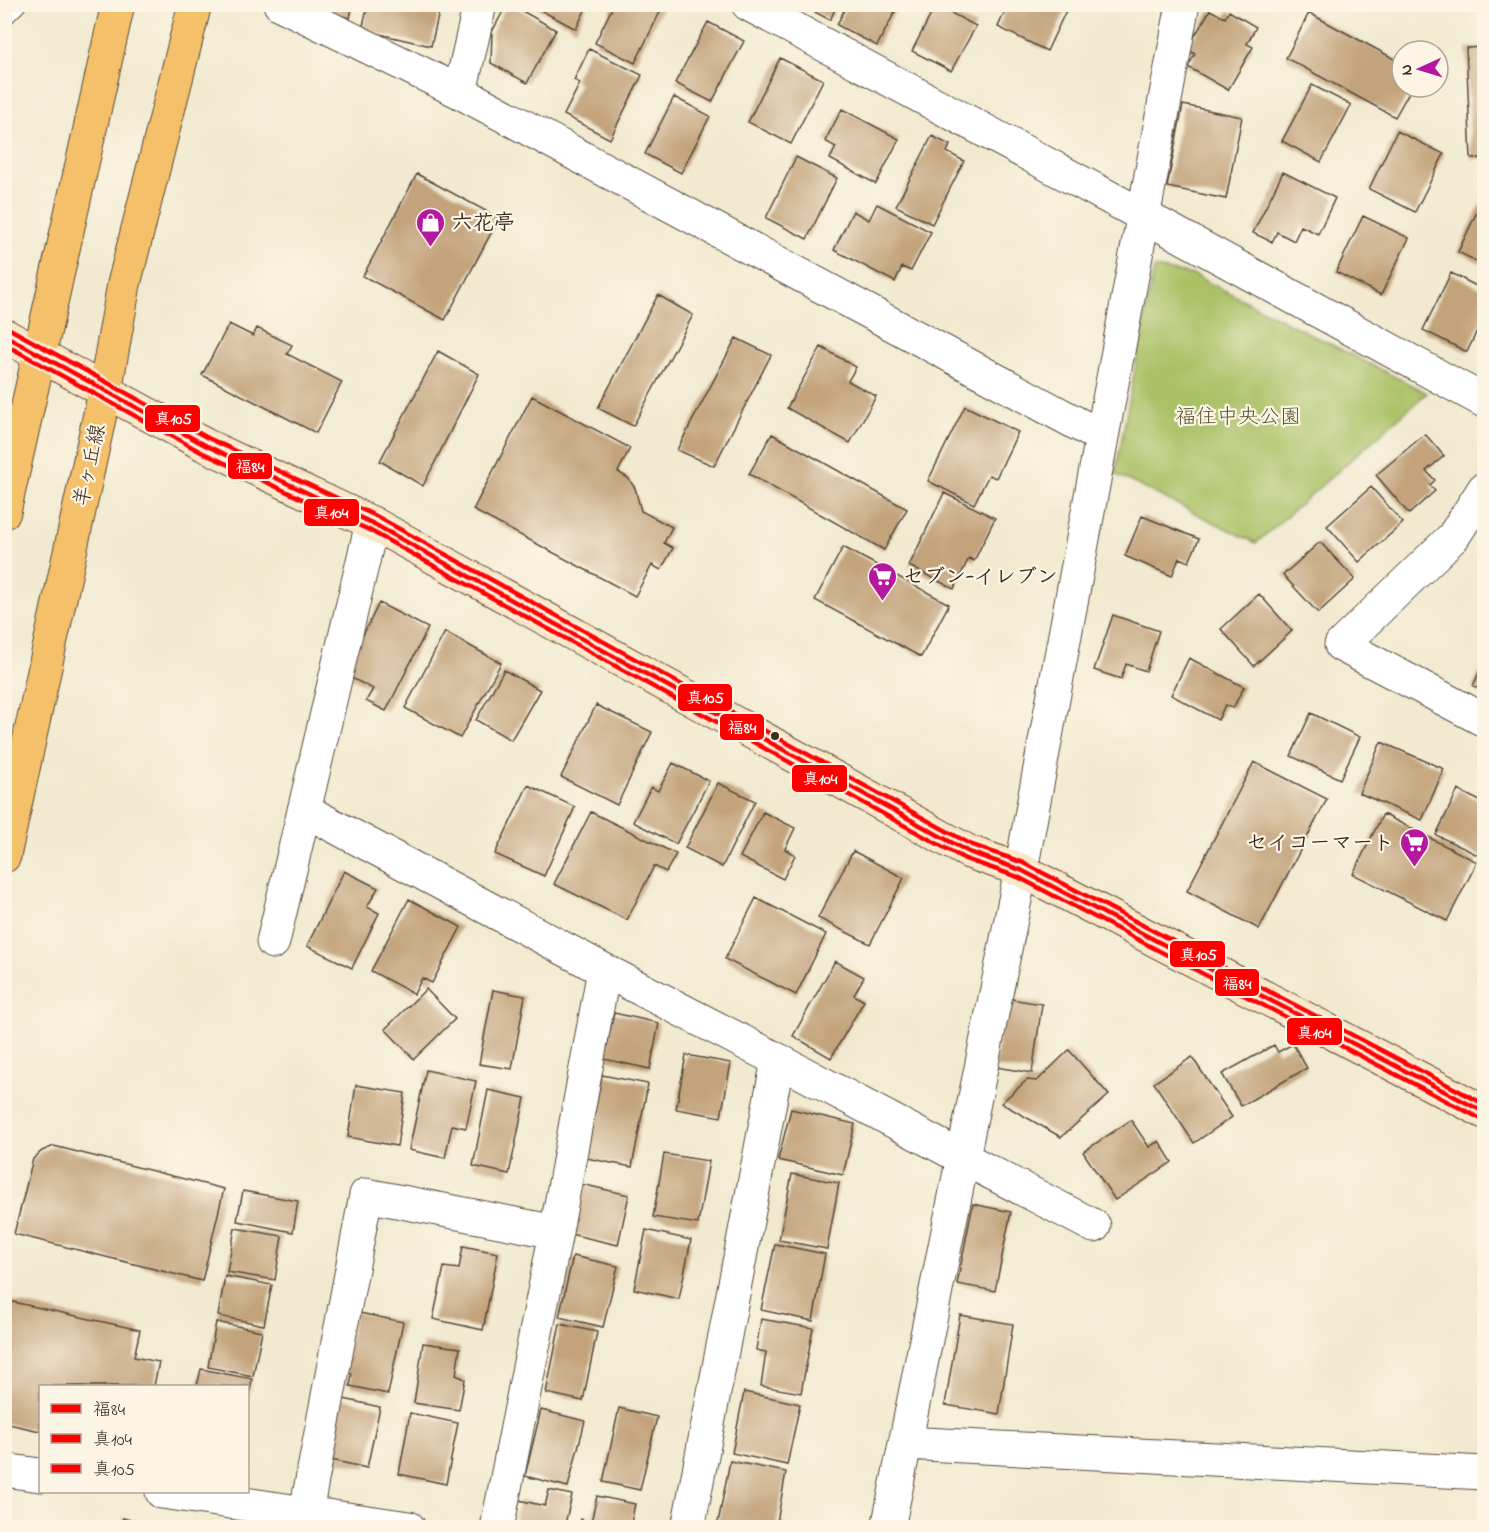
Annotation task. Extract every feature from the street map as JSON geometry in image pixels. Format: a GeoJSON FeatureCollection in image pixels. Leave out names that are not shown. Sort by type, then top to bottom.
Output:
{"type":"FeatureCollection","features":[{"type":"Feature","properties":{"kind":"main road"},"geometry":{"type":"LineString","coordinates":[[4,512],[118,4]]}},
{"type":"Feature","properties":{"kind":"main road","name":"羊ヶ丘線"},"geometry":{"type":"LineString","coordinates":[[4,856],[105,391],[124,284],[195,4]]}},
{"type":"Feature","properties":{"kind":"street"},"geometry":{"type":"LineString","coordinates":[[280,4],[460,92],[1102,436]]}},
{"type":"Feature","properties":{"kind":"street"},"geometry":{"type":"LineString","coordinates":[[460,92],[480,4]]}},
{"type":"Feature","properties":{"kind":"street"},"geometry":{"type":"LineString","coordinates":[[747,4],[1485,401]]}},
{"type":"Feature","properties":{"kind":"street"},"geometry":{"type":"LineString","coordinates":[[888,1527],[1021,870],[1183,4]]}},
{"type":"Feature","properties":{"kind":"street"},"geometry":{"type":"LineString","coordinates":[[4,335],[205,445],[372,523],[969,852],[1021,870],[1485,1112]]}},
{"type":"Feature","properties":{"kind":"street"},"geometry":{"type":"LineString","coordinates":[[1485,489],[1453,537],[1341,645],[1485,720]]}},
{"type":"Feature","properties":{"kind":"street"},"geometry":{"type":"LineString","coordinates":[[273,942],[372,523]]}},
{"type":"Feature","properties":{"kind":"street"},"geometry":{"type":"LineString","coordinates":[[304,810],[1094,1226]]}},
{"type":"Feature","properties":{"kind":"street"},"geometry":{"type":"LineString","coordinates":[[497,1527],[556,1232],[604,970]]}},
{"type":"Feature","properties":{"kind":"street"},"geometry":{"type":"LineString","coordinates":[[688,1527],[778,1060]]}},
{"type":"Feature","properties":{"kind":"street"},"geometry":{"type":"LineString","coordinates":[[306,1512],[366,1196],[556,1232]]}},
{"type":"Feature","properties":{"kind":"street"},"geometry":{"type":"LineString","coordinates":[[905,1443],[1485,1473]]}},
{"type":"Feature","properties":{"kind":"street"},"geometry":{"type":"LineString","coordinates":[[4,1470],[39,1474]]}},
{"type":"Feature","properties":{"kind":"street"},"geometry":{"type":"LineString","coordinates":[[176,1493],[409,1527]]}},
{"type":"Feature","properties":{"kind":"lane"},"geometry":{"type":"LineString","coordinates":[[4,17],[17,4]]}},
{"type":"Feature","properties":{"kind":"green space","name":"福住中央公園"},"geometry":{"type":"Polygon","coordinates":[[[1154,268],[1194,275],[1427,393],[1256,543],[1115,474],[1154,268]]]}},
{"type":"Feature","properties":{"kind":"building"},"geometry":{"type":"Polygon","coordinates":[[[318,4],[353,4],[350,18],[317,9],[318,4]]]}},
{"type":"Feature","properties":{"kind":"building"},"geometry":{"type":"Polygon","coordinates":[[[368,4],[441,4],[431,46],[362,30],[368,4]]]}},
{"type":"Feature","properties":{"kind":"building"},"geometry":{"type":"Polygon","coordinates":[[[507,4],[556,30],[527,83],[491,63],[492,32],[507,4]]]}},
{"type":"Feature","properties":{"kind":"building"},"geometry":{"type":"Polygon","coordinates":[[[529,4],[588,4],[576,29],[529,4]]]}},
{"type":"Feature","properties":{"kind":"building"},"geometry":{"type":"Polygon","coordinates":[[[614,4],[664,4],[635,63],[595,43],[614,4]]]}},
{"type":"Feature","properties":{"kind":"building"},"geometry":{"type":"Polygon","coordinates":[[[847,4],[899,4],[877,46],[837,25],[847,4]]]}},
{"type":"Feature","properties":{"kind":"building"},"geometry":{"type":"Polygon","coordinates":[[[1008,4],[1069,4],[1047,51],[998,27],[1008,4]]]}},
{"type":"Feature","properties":{"kind":"building"},"geometry":{"type":"Polygon","coordinates":[[[814,5],[837,5],[830,20],[811,10],[814,5]]]}},
{"type":"Feature","properties":{"kind":"building"},"geometry":{"type":"Polygon","coordinates":[[[936,5],[976,26],[951,71],[912,51],[936,5]]]}},
{"type":"Feature","properties":{"kind":"building"},"geometry":{"type":"Polygon","coordinates":[[[1210,10],[1225,18],[1229,11],[1256,27],[1247,44],[1253,47],[1228,90],[1188,67],[1195,54],[1187,49],[1210,10]]]}},
{"type":"Feature","properties":{"kind":"building"},"geometry":{"type":"Polygon","coordinates":[[[1309,13],[1390,57],[1390,99],[1405,99],[1395,117],[1286,58],[1309,13]]]}},
{"type":"Feature","properties":{"kind":"building"},"geometry":{"type":"Polygon","coordinates":[[[708,22],[744,41],[712,102],[675,83],[708,22]]]}},
{"type":"Feature","properties":{"kind":"building"},"geometry":{"type":"Polygon","coordinates":[[[1484,47],[1484,158],[1471,159],[1466,48],[1484,47]]]}},
{"type":"Feature","properties":{"kind":"building"},"geometry":{"type":"Polygon","coordinates":[[[589,49],[642,75],[610,139],[564,115],[580,83],[574,80],[589,49]]]}},
{"type":"Feature","properties":{"kind":"building"},"geometry":{"type":"Polygon","coordinates":[[[780,58],[823,80],[791,144],[748,122],[780,58]]]}},
{"type":"Feature","properties":{"kind":"building"},"geometry":{"type":"Polygon","coordinates":[[[1312,85],[1351,105],[1321,162],[1282,141],[1312,85]]]}},
{"type":"Feature","properties":{"kind":"building"},"geometry":{"type":"Polygon","coordinates":[[[674,97],[710,116],[681,173],[645,154],[674,97]]]}},
{"type":"Feature","properties":{"kind":"building"},"geometry":{"type":"Polygon","coordinates":[[[1183,105],[1242,117],[1226,199],[1167,187],[1183,105]]]}},
{"type":"Feature","properties":{"kind":"building"},"geometry":{"type":"Polygon","coordinates":[[[842,109],[899,139],[876,184],[830,159],[836,147],[825,141],[842,109]]]}},
{"type":"Feature","properties":{"kind":"building"},"geometry":{"type":"Polygon","coordinates":[[[1397,131],[1444,154],[1415,212],[1369,189],[1397,131]]]}},
{"type":"Feature","properties":{"kind":"building"},"geometry":{"type":"Polygon","coordinates":[[[932,136],[950,145],[947,152],[964,161],[932,224],[896,206],[932,136]]]}},
{"type":"Feature","properties":{"kind":"building"},"geometry":{"type":"Polygon","coordinates":[[[796,157],[837,178],[807,239],[766,218],[796,157]]]}},
{"type":"Feature","properties":{"kind":"building"},"geometry":{"type":"Polygon","coordinates":[[[1283,172],[1335,198],[1318,234],[1301,226],[1294,241],[1277,232],[1272,242],[1253,233],[1283,172]]]}},
{"type":"Feature","properties":{"kind":"building","name":"六花亭"},"geometry":{"type":"Polygon","coordinates":[[[417,174],[499,218],[445,320],[363,276],[417,174]]]}},
{"type":"Feature","properties":{"kind":"building"},"geometry":{"type":"Polygon","coordinates":[[[1484,197],[1484,265],[1458,252],[1484,197]]]}},
{"type":"Feature","properties":{"kind":"building"},"geometry":{"type":"Polygon","coordinates":[[[877,204],[931,232],[911,271],[902,267],[895,282],[834,250],[853,211],[869,220],[877,204]]]}},
{"type":"Feature","properties":{"kind":"building"},"geometry":{"type":"Polygon","coordinates":[[[1363,216],[1409,238],[1381,295],[1336,272],[1363,216]]]}},
{"type":"Feature","properties":{"kind":"building"},"geometry":{"type":"Polygon","coordinates":[[[1451,273],[1484,290],[1484,316],[1467,352],[1423,330],[1451,273]]]}},
{"type":"Feature","properties":{"kind":"building"},"geometry":{"type":"Polygon","coordinates":[[[658,295],[693,315],[633,426],[598,408],[658,295]]]}},
{"type":"Feature","properties":{"kind":"building"},"geometry":{"type":"Polygon","coordinates":[[[229,324],[253,336],[257,328],[292,345],[287,354],[342,382],[316,433],[202,375],[229,324]]]}},
{"type":"Feature","properties":{"kind":"building"},"geometry":{"type":"Polygon","coordinates":[[[736,338],[771,355],[714,466],[677,450],[736,338]]]}},
{"type":"Feature","properties":{"kind":"building"},"geometry":{"type":"Polygon","coordinates":[[[821,347],[856,367],[848,381],[876,396],[850,443],[787,408],[821,347]]]}},
{"type":"Feature","properties":{"kind":"building"},"geometry":{"type":"Polygon","coordinates":[[[438,351],[479,374],[423,486],[380,461],[438,351]]]}},
{"type":"Feature","properties":{"kind":"building"},"geometry":{"type":"Polygon","coordinates":[[[532,396],[630,448],[618,472],[628,478],[635,488],[641,511],[672,527],[664,543],[673,548],[661,570],[652,565],[635,596],[473,510],[532,396]]]}},
{"type":"Feature","properties":{"kind":"building"},"geometry":{"type":"Polygon","coordinates":[[[965,406],[1018,432],[996,478],[989,475],[974,504],[928,481],[965,406]]]}},
{"type":"Feature","properties":{"kind":"building"},"geometry":{"type":"Polygon","coordinates":[[[772,434],[907,509],[884,550],[749,474],[772,434]]]}},
{"type":"Feature","properties":{"kind":"building"},"geometry":{"type":"Polygon","coordinates":[[[1425,434],[1444,456],[1426,471],[1435,480],[1430,485],[1435,491],[1409,514],[1376,475],[1425,434]]]}},
{"type":"Feature","properties":{"kind":"building"},"geometry":{"type":"Polygon","coordinates":[[[1371,487],[1403,523],[1359,562],[1327,526],[1371,487]]]}},
{"type":"Feature","properties":{"kind":"building"},"geometry":{"type":"Polygon","coordinates":[[[944,493],[995,518],[974,561],[969,558],[954,589],[909,566],[944,493]]]}},
{"type":"Feature","properties":{"kind":"building"},"geometry":{"type":"Polygon","coordinates":[[[1142,516],[1199,539],[1189,562],[1179,558],[1172,576],[1125,556],[1142,516]]]}},
{"type":"Feature","properties":{"kind":"building"},"geometry":{"type":"Polygon","coordinates":[[[1320,542],[1355,579],[1318,613],[1283,575],[1320,542]]]}},
{"type":"Feature","properties":{"kind":"building","name":"セブン-イレブン"},"geometry":{"type":"Polygon","coordinates":[[[843,547],[949,604],[921,657],[815,600],[843,547]]]}},
{"type":"Feature","properties":{"kind":"building"},"geometry":{"type":"Polygon","coordinates":[[[1259,594],[1292,631],[1254,666],[1221,629],[1259,594]]]}},
{"type":"Feature","properties":{"kind":"building"},"geometry":{"type":"Polygon","coordinates":[[[379,603],[428,628],[386,711],[366,701],[373,689],[344,674],[379,603]]]}},
{"type":"Feature","properties":{"kind":"building"},"geometry":{"type":"Polygon","coordinates":[[[1113,615],[1159,631],[1146,671],[1126,664],[1121,679],[1094,670],[1113,615]]]}},
{"type":"Feature","properties":{"kind":"building"},"geometry":{"type":"Polygon","coordinates":[[[445,632],[501,663],[460,738],[405,708],[445,632]]]}},
{"type":"Feature","properties":{"kind":"building"},"geometry":{"type":"Polygon","coordinates":[[[1189,658],[1244,687],[1233,708],[1225,705],[1218,720],[1171,695],[1189,658]]]}},
{"type":"Feature","properties":{"kind":"building"},"geometry":{"type":"Polygon","coordinates":[[[1484,662],[1484,692],[1473,686],[1484,662]]]}},
{"type":"Feature","properties":{"kind":"building"},"geometry":{"type":"Polygon","coordinates":[[[504,670],[540,690],[511,740],[476,720],[504,670]]]}},
{"type":"Feature","properties":{"kind":"building"},"geometry":{"type":"Polygon","coordinates":[[[596,705],[652,732],[617,805],[561,777],[596,705]]]}},
{"type":"Feature","properties":{"kind":"building"},"geometry":{"type":"Polygon","coordinates":[[[1311,713],[1360,737],[1340,779],[1291,756],[1311,713]]]}},
{"type":"Feature","properties":{"kind":"building"},"geometry":{"type":"Polygon","coordinates":[[[1381,742],[1444,769],[1422,820],[1359,793],[1381,742]]]}},
{"type":"Feature","properties":{"kind":"building"},"geometry":{"type":"Polygon","coordinates":[[[1254,762],[1327,799],[1259,929],[1187,891],[1254,762]]]}},
{"type":"Feature","properties":{"kind":"building"},"geometry":{"type":"Polygon","coordinates":[[[673,763],[709,781],[676,844],[633,822],[651,787],[658,791],[673,763]]]}},
{"type":"Feature","properties":{"kind":"building"},"geometry":{"type":"Polygon","coordinates":[[[718,783],[755,801],[722,867],[685,848],[718,783]]]}},
{"type":"Feature","properties":{"kind":"building"},"geometry":{"type":"Polygon","coordinates":[[[528,785],[575,807],[544,876],[495,854],[528,785]]]}},
{"type":"Feature","properties":{"kind":"building"},"geometry":{"type":"Polygon","coordinates":[[[1458,790],[1484,803],[1484,858],[1436,835],[1458,790]]]}},
{"type":"Feature","properties":{"kind":"building"},"geometry":{"type":"Polygon","coordinates":[[[591,812],[676,854],[666,872],[654,866],[627,920],[554,884],[591,812]]]}},
{"type":"Feature","properties":{"kind":"building"},"geometry":{"type":"Polygon","coordinates":[[[763,812],[795,828],[785,849],[795,855],[783,879],[740,857],[763,812]]]}},
{"type":"Feature","properties":{"kind":"building","name":"セイコーマート"},"geometry":{"type":"Polygon","coordinates":[[[1383,814],[1477,862],[1447,921],[1353,874],[1383,814]]]}},
{"type":"Feature","properties":{"kind":"building"},"geometry":{"type":"Polygon","coordinates":[[[853,851],[904,878],[870,944],[818,918],[853,851]]]}},
{"type":"Feature","properties":{"kind":"building"},"geometry":{"type":"Polygon","coordinates":[[[344,871],[378,888],[367,907],[379,913],[352,968],[307,946],[344,871]]]}},
{"type":"Feature","properties":{"kind":"building"},"geometry":{"type":"Polygon","coordinates":[[[756,898],[826,934],[796,995],[725,959],[756,898]]]}},
{"type":"Feature","properties":{"kind":"building"},"geometry":{"type":"Polygon","coordinates":[[[409,899],[461,927],[432,983],[422,978],[414,994],[371,971],[409,899]]]}},
{"type":"Feature","properties":{"kind":"building"},"geometry":{"type":"Polygon","coordinates":[[[835,961],[864,977],[854,995],[864,1001],[831,1058],[793,1036],[835,961]]]}},
{"type":"Feature","properties":{"kind":"building"},"geometry":{"type":"Polygon","coordinates":[[[426,989],[455,1019],[414,1059],[385,1029],[426,989]]]}},
{"type":"Feature","properties":{"kind":"building"},"geometry":{"type":"Polygon","coordinates":[[[493,990],[525,996],[512,1069],[479,1064],[493,990]]]}},
{"type":"Feature","properties":{"kind":"building"},"geometry":{"type":"Polygon","coordinates":[[[1005,998],[1042,1004],[1032,1073],[995,1067],[1005,998]]]}},
{"type":"Feature","properties":{"kind":"building"},"geometry":{"type":"Polygon","coordinates":[[[614,1013],[659,1023],[650,1069],[604,1059],[614,1013]]]}},
{"type":"Feature","properties":{"kind":"building"},"geometry":{"type":"Polygon","coordinates":[[[1293,1044],[1307,1068],[1241,1106],[1222,1074],[1274,1045],[1278,1052],[1293,1044]]]}},
{"type":"Feature","properties":{"kind":"building"},"geometry":{"type":"Polygon","coordinates":[[[1069,1050],[1109,1095],[1061,1137],[1001,1103],[1027,1080],[1037,1081],[1069,1050]]]}},
{"type":"Feature","properties":{"kind":"building"},"geometry":{"type":"Polygon","coordinates":[[[686,1055],[731,1063],[721,1117],[676,1109],[686,1055]]]}},
{"type":"Feature","properties":{"kind":"building"},"geometry":{"type":"Polygon","coordinates":[[[1192,1057],[1232,1117],[1194,1143],[1154,1083],[1192,1057]]]}},
{"type":"Feature","properties":{"kind":"building"},"geometry":{"type":"Polygon","coordinates":[[[426,1070],[476,1081],[466,1128],[452,1125],[445,1158],[409,1150],[426,1070]]]}},
{"type":"Feature","properties":{"kind":"building"},"geometry":{"type":"Polygon","coordinates":[[[602,1075],[648,1084],[632,1167],[586,1158],[602,1075]]]}},
{"type":"Feature","properties":{"kind":"building"},"geometry":{"type":"Polygon","coordinates":[[[356,1085],[405,1093],[397,1146],[348,1137],[356,1085]]]}},
{"type":"Feature","properties":{"kind":"building"},"geometry":{"type":"Polygon","coordinates":[[[488,1090],[525,1098],[509,1174],[473,1166],[488,1090]]]}},
{"type":"Feature","properties":{"kind":"building"},"geometry":{"type":"Polygon","coordinates":[[[791,1109],[855,1124],[843,1175],[778,1160],[791,1109]]]}},
{"type":"Feature","properties":{"kind":"building"},"geometry":{"type":"Polygon","coordinates":[[[1131,1120],[1149,1147],[1159,1141],[1172,1162],[1115,1200],[1083,1152],[1131,1120]]]}},
{"type":"Feature","properties":{"kind":"building"},"geometry":{"type":"Polygon","coordinates":[[[54,1146],[224,1189],[202,1281],[14,1234],[33,1159],[42,1151],[54,1146]]]}},
{"type":"Feature","properties":{"kind":"building"},"geometry":{"type":"Polygon","coordinates":[[[664,1154],[709,1161],[698,1224],[653,1217],[664,1154]]]}},
{"type":"Feature","properties":{"kind":"building"},"geometry":{"type":"Polygon","coordinates":[[[792,1174],[839,1183],[827,1249],[779,1240],[792,1174]]]}},
{"type":"Feature","properties":{"kind":"building"},"geometry":{"type":"Polygon","coordinates":[[[581,1184],[629,1195],[618,1245],[570,1234],[581,1184]]]}},
{"type":"Feature","properties":{"kind":"building"},"geometry":{"type":"Polygon","coordinates":[[[243,1191],[298,1201],[293,1232],[237,1221],[243,1191]]]}},
{"type":"Feature","properties":{"kind":"building"},"geometry":{"type":"Polygon","coordinates":[[[973,1204],[1011,1212],[995,1291],[957,1284],[973,1204]]]}},
{"type":"Feature","properties":{"kind":"building"},"geometry":{"type":"Polygon","coordinates":[[[235,1228],[282,1236],[275,1280],[227,1272],[235,1228]]]}},
{"type":"Feature","properties":{"kind":"building"},"geometry":{"type":"Polygon","coordinates":[[[646,1230],[691,1240],[679,1299],[634,1289],[646,1230]]]}},
{"type":"Feature","properties":{"kind":"building"},"geometry":{"type":"Polygon","coordinates":[[[775,1244],[825,1254],[813,1321],[761,1310],[775,1244]]]}},
{"type":"Feature","properties":{"kind":"building"},"geometry":{"type":"Polygon","coordinates":[[[463,1246],[498,1253],[483,1330],[433,1319],[444,1267],[459,1269],[463,1246]]]}},
{"type":"Feature","properties":{"kind":"building"},"geometry":{"type":"Polygon","coordinates":[[[573,1256],[618,1266],[603,1327],[559,1317],[573,1256]]]}},
{"type":"Feature","properties":{"kind":"building"},"geometry":{"type":"Polygon","coordinates":[[[225,1276],[272,1285],[264,1325],[218,1316],[225,1276]]]}},
{"type":"Feature","properties":{"kind":"building"},"geometry":{"type":"Polygon","coordinates":[[[4,1300],[140,1330],[134,1357],[159,1362],[154,1385],[39,1385],[39,1431],[4,1423],[4,1362],[7,1352],[4,1352],[4,1300]]]}},
{"type":"Feature","properties":{"kind":"building"},"geometry":{"type":"Polygon","coordinates":[[[355,1312],[403,1322],[388,1394],[350,1386],[352,1374],[342,1372],[355,1312]]]}},
{"type":"Feature","properties":{"kind":"building"},"geometry":{"type":"Polygon","coordinates":[[[960,1315],[1013,1324],[999,1414],[945,1405],[960,1315]]]}},
{"type":"Feature","properties":{"kind":"building"},"geometry":{"type":"Polygon","coordinates":[[[761,1319],[813,1328],[801,1393],[761,1386],[766,1352],[756,1350],[761,1319]]]}},
{"type":"Feature","properties":{"kind":"building"},"geometry":{"type":"Polygon","coordinates":[[[216,1322],[262,1331],[253,1376],[208,1367],[216,1322]]]}},
{"type":"Feature","properties":{"kind":"building"},"geometry":{"type":"Polygon","coordinates":[[[560,1324],[597,1332],[583,1401],[546,1393],[560,1324]]]}},
{"type":"Feature","properties":{"kind":"building"},"geometry":{"type":"Polygon","coordinates":[[[423,1343],[460,1348],[456,1375],[465,1379],[459,1410],[414,1403],[423,1343]]]}},
{"type":"Feature","properties":{"kind":"building"},"geometry":{"type":"Polygon","coordinates":[[[201,1369],[252,1379],[249,1397],[249,1385],[197,1385],[201,1369]]]}},
{"type":"Feature","properties":{"kind":"building"},"geometry":{"type":"Polygon","coordinates":[[[744,1392],[800,1404],[787,1465],[732,1453],[744,1392]]]}},
{"type":"Feature","properties":{"kind":"building"},"geometry":{"type":"Polygon","coordinates":[[[335,1397],[380,1407],[367,1468],[322,1458],[335,1397]]]}},
{"type":"Feature","properties":{"kind":"building"},"geometry":{"type":"Polygon","coordinates":[[[619,1408],[657,1417],[640,1490],[603,1482],[619,1408]]]}},
{"type":"Feature","properties":{"kind":"building"},"geometry":{"type":"Polygon","coordinates":[[[541,1410],[585,1421],[568,1487],[525,1476],[541,1410]]]}},
{"type":"Feature","properties":{"kind":"building"},"geometry":{"type":"Polygon","coordinates":[[[410,1413],[458,1423],[446,1484],[399,1474],[410,1413]]]}},
{"type":"Feature","properties":{"kind":"building"},"geometry":{"type":"Polygon","coordinates":[[[730,1461],[786,1472],[776,1528],[717,1528],[730,1461]]]}},
{"type":"Feature","properties":{"kind":"building"},"geometry":{"type":"Polygon","coordinates":[[[549,1490],[572,1495],[564,1528],[513,1528],[519,1500],[545,1506],[549,1490]]]}},
{"type":"Feature","properties":{"kind":"building"},"geometry":{"type":"Polygon","coordinates":[[[597,1496],[635,1504],[630,1528],[578,1528],[580,1519],[591,1522],[597,1496]]]}},
{"type":"Feature","properties":{"kind":"building"},"geometry":{"type":"Polygon","coordinates":[[[123,1518],[154,1527],[154,1528],[120,1528],[123,1518]]]}},
{"type":"Feature","properties":{"kind":"transit line","name":"真105"},"geometry":{"type":"LineString","coordinates":[[8,328],[208,438],[376,516],[972,845],[1024,863],[1484,1104]]}},
{"type":"Feature","properties":{"kind":"transit line","name":"福84"},"geometry":{"type":"LineString","coordinates":[[4,335],[205,445],[372,523],[969,852],[1021,870],[1484,1112]]}},
{"type":"Feature","properties":{"kind":"transit line","name":"真104"},"geometry":{"type":"LineString","coordinates":[[4,344],[201,452],[369,530],[965,859],[1018,877],[1481,1119]]}},
{"type":"Feature","properties":{"kind":"place","name":"六花亭"},"geometry":{"type":"Point","coordinates":[431,248]}},
{"type":"Feature","properties":{"kind":"place","name":"セブン-イレブン"},"geometry":{"type":"Point","coordinates":[882,602]}},
{"type":"Feature","properties":{"kind":"place","name":"セイコーマート"},"geometry":{"type":"Point","coordinates":[1415,868]}}]}
